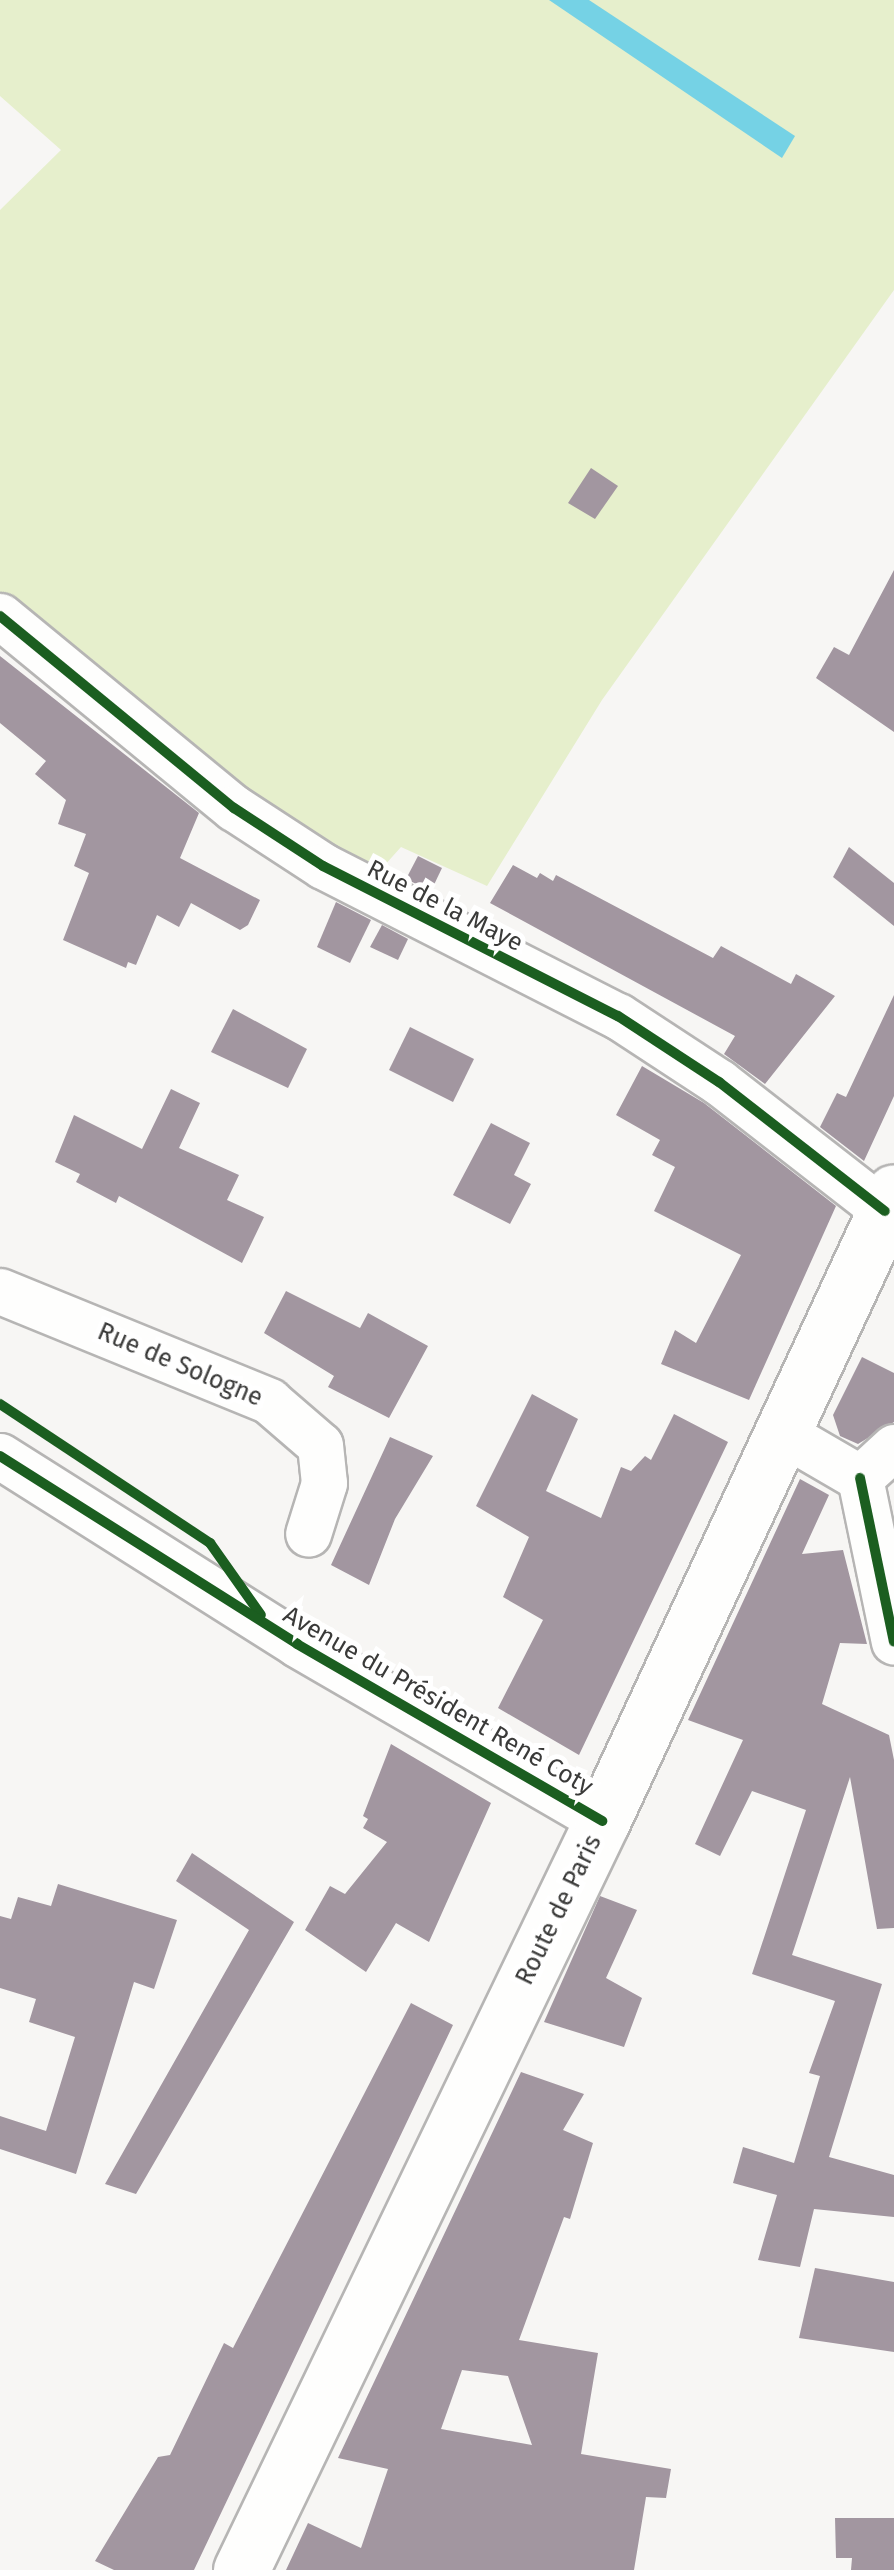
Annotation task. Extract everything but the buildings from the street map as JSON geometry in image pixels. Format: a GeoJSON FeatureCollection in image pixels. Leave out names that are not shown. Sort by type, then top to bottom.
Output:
{"type":"FeatureCollection","features":[{"type":"Feature","properties":{"kind":"main road","name":"Route de Paris"},"geometry":{"type":"LineString","coordinates":[[241,2570],[602,1820],[890,1202]]}},
{"type":"Feature","properties":{"kind":"street","name":"Rue de la Maye"},"geometry":{"type":"LineString","coordinates":[[0,616],[234,808],[323,866],[618,1016],[890,1202]]}},
{"type":"Feature","properties":{"kind":"street","name":"Rue de Sologne"},"geometry":{"type":"LineString","coordinates":[[0,1291],[269,1401],[320,1445],[324,1483],[308,1534]]}},
{"type":"Feature","properties":{"kind":"street"},"geometry":{"type":"LineString","coordinates":[[781,1432],[860,1478],[891,1617]]}},
{"type":"Feature","properties":{"kind":"street"},"geometry":{"type":"LineString","coordinates":[[860,1478],[894,1447]]}},
{"type":"Feature","properties":{"kind":"street","name":"Avenue du Président René Coty"},"geometry":{"type":"LineString","coordinates":[[0,1456],[297,1644],[602,1820]]}},
{"type":"Feature","properties":{"kind":"green space"},"geometry":{"type":"Polygon","coordinates":[[[0,0],[894,0],[894,290],[602,700],[487,886],[401,847],[375,876],[289,825],[0,603],[0,210],[61,150],[0,96],[0,0]]]}},
{"type":"Feature","properties":{"kind":"water"},"geometry":{"type":"Polygon","coordinates":[[[549,0],[589,0],[795,136],[782,158],[549,0]]]}},
{"type":"Feature","properties":{"kind":"cycle path"},"geometry":{"type":"LineString","coordinates":[[0,616],[234,808],[323,866],[618,1016],[719,1082],[885,1211]]}},
{"type":"Feature","properties":{"kind":"cycle path"},"geometry":{"type":"LineString","coordinates":[[0,1404],[210,1543],[261,1615]]}},
{"type":"Feature","properties":{"kind":"cycle path"},"geometry":{"type":"LineString","coordinates":[[0,1456],[297,1644],[602,1821]]}},
{"type":"Feature","properties":{"kind":"cycle path"},"geometry":{"type":"LineString","coordinates":[[860,1478],[894,1642]]}}]}
